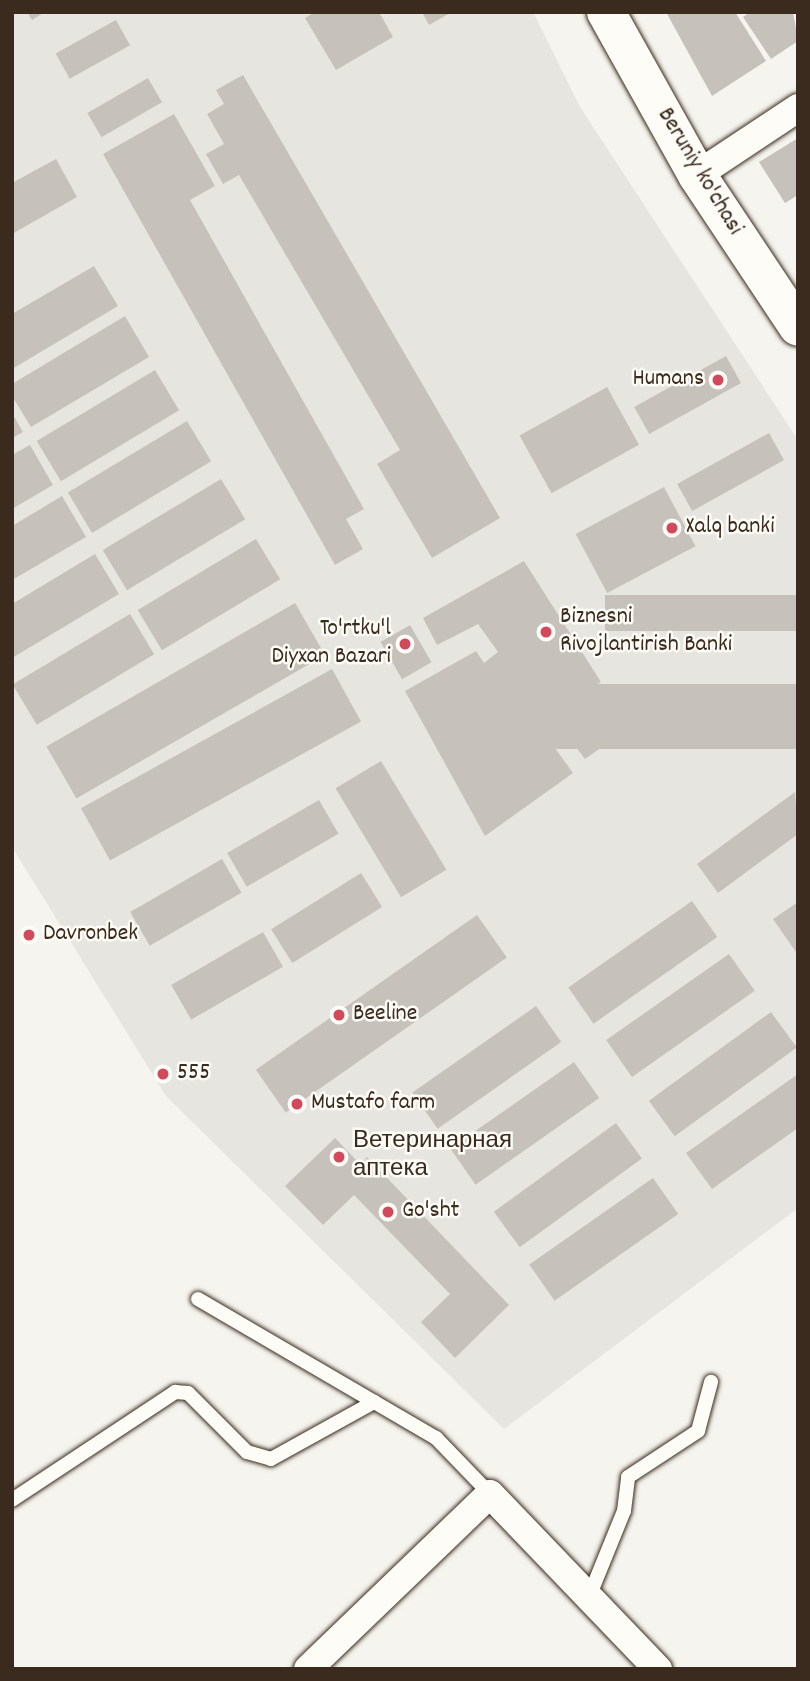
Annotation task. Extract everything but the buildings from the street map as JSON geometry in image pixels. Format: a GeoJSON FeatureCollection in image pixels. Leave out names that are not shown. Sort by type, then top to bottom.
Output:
{"type":"FeatureCollection","features":[{"type":"Feature","properties":{"kind":"main road","name":"Beruniy ko'chasi"},"geometry":{"type":"LineString","coordinates":[[606,12],[697,175],[798,327]]}},
{"type":"Feature","properties":{"kind":"street"},"geometry":{"type":"LineString","coordinates":[[697,175],[798,108]]}},
{"type":"Feature","properties":{"kind":"street"},"geometry":{"type":"LineString","coordinates":[[308,1669],[490,1494],[657,1669]]}},
{"type":"Feature","properties":{"kind":"lane"},"geometry":{"type":"LineString","coordinates":[[198,1299],[436,1438],[490,1494]]}},
{"type":"Feature","properties":{"kind":"lane"},"geometry":{"type":"LineString","coordinates":[[589,1597],[624,1511],[628,1477],[698,1431],[711,1382]]}},
{"type":"Feature","properties":{"kind":"lane"},"geometry":{"type":"LineString","coordinates":[[12,1500],[175,1392],[188,1393],[247,1452],[271,1459],[374,1402]]}},
{"type":"Feature","properties":{"kind":"shaded area","name":"To'rtku'l Diyxan Bazari"},"geometry":{"type":"Polygon","coordinates":[[[12,12],[533,12],[580,107],[798,440],[798,1208],[504,1429],[166,1096],[12,847],[12,12]]]}},
{"type":"Feature","properties":{"kind":"place","name":"Humans"},"geometry":{"type":"Point","coordinates":[718,380]}},
{"type":"Feature","properties":{"kind":"place","name":"Xalq banki"},"geometry":{"type":"Point","coordinates":[672,528]}},
{"type":"Feature","properties":{"kind":"place","name":"Biznesni Rivojlantirish Banki"},"geometry":{"type":"Point","coordinates":[546,632]}},
{"type":"Feature","properties":{"kind":"place","name":"To'rtku'l Diyxan Bazari"},"geometry":{"type":"Point","coordinates":[405,644]}},
{"type":"Feature","properties":{"kind":"place","name":"Davronbek"},"geometry":{"type":"Point","coordinates":[29,935]}},
{"type":"Feature","properties":{"kind":"place","name":"Beeline"},"geometry":{"type":"Point","coordinates":[339,1015]}},
{"type":"Feature","properties":{"kind":"place","name":"555"},"geometry":{"type":"Point","coordinates":[163,1074]}},
{"type":"Feature","properties":{"kind":"place","name":"Mustafo farm"},"geometry":{"type":"Point","coordinates":[297,1104]}},
{"type":"Feature","properties":{"kind":"place","name":"Ветеринарная аптека"},"geometry":{"type":"Point","coordinates":[339,1157]}},
{"type":"Feature","properties":{"kind":"place","name":"Go'sht"},"geometry":{"type":"Point","coordinates":[388,1212]}}]}
